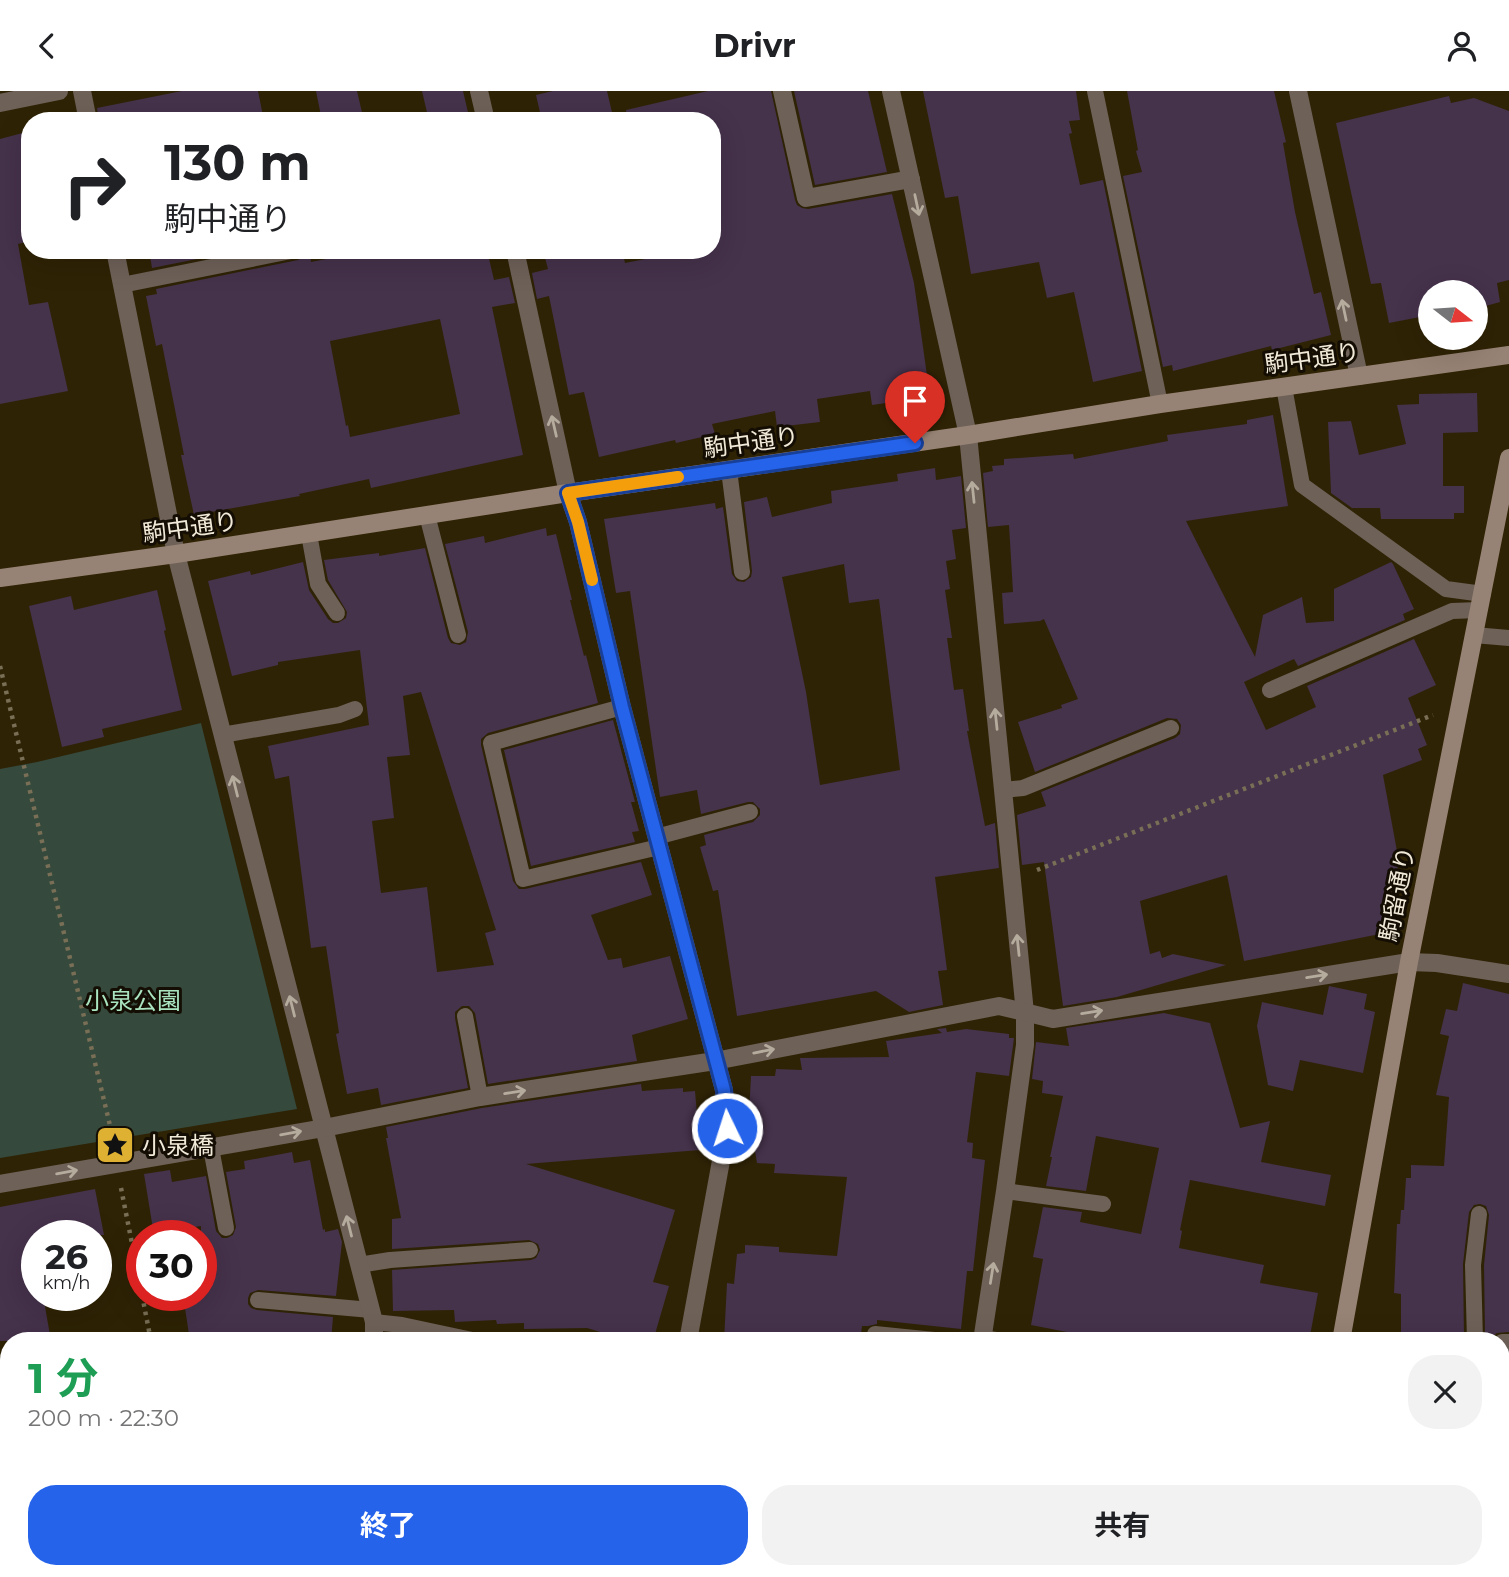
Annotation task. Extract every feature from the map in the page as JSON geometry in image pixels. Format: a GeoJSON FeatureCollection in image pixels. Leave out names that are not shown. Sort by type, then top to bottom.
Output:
{"type":"FeatureCollection","features":[{"type":"Feature","properties":{"kind":"street"},"geometry":{"type":"LineString","coordinates":[[0,103],[59,91]]}},
{"type":"Feature","properties":{"kind":"street"},"geometry":{"type":"LineString","coordinates":[[82,91],[87,112]]}},
{"type":"Feature","properties":{"kind":"street"},"geometry":{"type":"LineString","coordinates":[[480,91],[484,112]]}},
{"type":"Feature","properties":{"kind":"street"},"geometry":{"type":"LineString","coordinates":[[782,91],[806,198],[911,179]]}},
{"type":"Feature","properties":{"kind":"street"},"geometry":{"type":"LineString","coordinates":[[891,91],[968,435],[1025,1013],[1025,1045],[983,1332]]}},
{"type":"Feature","properties":{"kind":"street"},"geometry":{"type":"LineString","coordinates":[[1298,91],[1359,376]]}},
{"type":"Feature","properties":{"kind":"street"},"geometry":{"type":"LineString","coordinates":[[117,259],[176,554],[373,1324]]}},
{"type":"Feature","properties":{"kind":"street"},"geometry":{"type":"LineString","coordinates":[[517,259],[568,493],[578,522],[622,707],[724,1090],[727,1128],[690,1332]]}},
{"type":"Feature","properties":{"kind":"street","name":"駒中通り"},"geometry":{"type":"LineString","coordinates":[[0,578],[176,554],[1160,404],[1509,355]]}},
{"type":"Feature","properties":{"kind":"street","name":"駒留通り"},"geometry":{"type":"LineString","coordinates":[[1343,1332],[1409,962],[1509,458]]}},
{"type":"Feature","properties":{"kind":"street"},"geometry":{"type":"LineString","coordinates":[[0,1184],[324,1128],[480,1097],[715,1061],[999,1006],[1053,1019],[1409,962],[1437,963],[1509,974]]}},
{"type":"Feature","properties":{"kind":"lane"},"geometry":{"type":"LineString","coordinates":[[1095,91],[1160,404]]}},
{"type":"Feature","properties":{"kind":"lane"},"geometry":{"type":"LineString","coordinates":[[122,285],[251,259]]}},
{"type":"Feature","properties":{"kind":"lane"},"geometry":{"type":"LineString","coordinates":[[1284,387],[1302,485],[1446,589],[1481,602]]}},
{"type":"Feature","properties":{"kind":"lane"},"geometry":{"type":"LineString","coordinates":[[729,470],[742,572]]}},
{"type":"Feature","properties":{"kind":"lane"},"geometry":{"type":"LineString","coordinates":[[427,515],[458,635]]}},
{"type":"Feature","properties":{"kind":"lane"},"geometry":{"type":"LineString","coordinates":[[309,534],[318,584],[337,613]]}},
{"type":"Feature","properties":{"kind":"lane"},"geometry":{"type":"LineString","coordinates":[[1270,690],[1452,611],[1481,602]]}},
{"type":"Feature","properties":{"kind":"lane"},"geometry":{"type":"LineString","coordinates":[[1474,635],[1509,638]]}},
{"type":"Feature","properties":{"kind":"lane"},"geometry":{"type":"LineString","coordinates":[[622,707],[491,743],[523,879],[657,842],[750,812]]}},
{"type":"Feature","properties":{"kind":"lane"},"geometry":{"type":"LineString","coordinates":[[222,735],[339,715],[355,709]]}},
{"type":"Feature","properties":{"kind":"lane"},"geometry":{"type":"LineString","coordinates":[[1003,790],[1023,788],[1171,728]]}},
{"type":"Feature","properties":{"kind":"lane"},"geometry":{"type":"LineString","coordinates":[[465,1016],[480,1097]]}},
{"type":"Feature","properties":{"kind":"lane"},"geometry":{"type":"LineString","coordinates":[[211,1147],[226,1228]]}},
{"type":"Feature","properties":{"kind":"lane"},"geometry":{"type":"LineString","coordinates":[[1005,1191],[1102,1204]]}},
{"type":"Feature","properties":{"kind":"lane"},"geometry":{"type":"LineString","coordinates":[[1475,1332],[1473,1265],[1479,1215]]}},
{"type":"Feature","properties":{"kind":"lane"},"geometry":{"type":"LineString","coordinates":[[359,1265],[390,1260],[530,1250]]}},
{"type":"Feature","properties":{"kind":"lane"},"geometry":{"type":"LineString","coordinates":[[258,1300],[373,1324],[402,1325],[435,1332]]}},
{"type":"Feature","properties":{"kind":"path"},"geometry":{"type":"LineString","coordinates":[[0,666],[102,1089]]}},
{"type":"Feature","properties":{"kind":"path"},"geometry":{"type":"LineString","coordinates":[[1011,880],[1460,705]]}},
{"type":"Feature","properties":{"kind":"path"},"geometry":{"type":"LineString","coordinates":[[145,1311],[149,1332]]}},
{"type":"Feature","properties":{"kind":"green space","name":"小泉公園"},"geometry":{"type":"Polygon","coordinates":[[[201,723],[297,1109],[0,1158],[0,769],[201,723]]]}},
{"type":"Feature","properties":{"kind":"building"},"geometry":{"type":"Polygon","coordinates":[[[182,91],[258,91],[262,112],[98,112],[97,108],[182,91]]]}},
{"type":"Feature","properties":{"kind":"building"},"geometry":{"type":"Polygon","coordinates":[[[316,91],[357,91],[362,112],[320,112],[316,91]]]}},
{"type":"Feature","properties":{"kind":"building"},"geometry":{"type":"Polygon","coordinates":[[[422,91],[463,91],[468,112],[427,112],[422,91]]]}},
{"type":"Feature","properties":{"kind":"building"},"geometry":{"type":"Polygon","coordinates":[[[553,91],[607,91],[612,112],[540,112],[536,95],[553,91]]]}},
{"type":"Feature","properties":{"kind":"building"},"geometry":{"type":"Polygon","coordinates":[[[708,91],[771,91],[797,205],[808,209],[892,194],[914,283],[931,404],[901,408],[900,401],[872,405],[870,391],[817,399],[820,422],[777,427],[775,411],[712,424],[715,434],[599,457],[584,392],[569,395],[549,296],[537,299],[532,273],[548,269],[545,259],[624,259],[625,263],[646,259],[721,259],[721,112],[626,110],[708,91]]]}},
{"type":"Feature","properties":{"kind":"building"},"geometry":{"type":"Polygon","coordinates":[[[794,91],[868,91],[887,172],[815,185],[794,91]]]}},
{"type":"Feature","properties":{"kind":"building"},"geometry":{"type":"Polygon","coordinates":[[[923,91],[1076,91],[1080,120],[1069,121],[1072,133],[1069,134],[1080,185],[1103,180],[1142,371],[1093,382],[1074,292],[1047,298],[1039,262],[971,274],[958,196],[945,198],[923,91]]]}},
{"type":"Feature","properties":{"kind":"building"},"geometry":{"type":"Polygon","coordinates":[[[1127,91],[1274,91],[1286,142],[1283,143],[1295,212],[1314,294],[1321,292],[1331,335],[1272,350],[1271,346],[1173,371],[1172,365],[1163,367],[1123,176],[1142,172],[1127,91]]]}},
{"type":"Feature","properties":{"kind":"building"},"geometry":{"type":"Polygon","coordinates":[[[1449,96],[1451,103],[1474,98],[1509,111],[1509,280],[1497,283],[1500,302],[1488,305],[1488,280],[1418,280],[1418,317],[1389,323],[1381,283],[1371,284],[1336,123],[1449,96]]]}},
{"type":"Feature","properties":{"kind":"building"},"geometry":{"type":"Polygon","coordinates":[[[21,133],[21,243],[18,244],[29,305],[48,302],[68,391],[0,404],[0,139],[21,133]]]}},
{"type":"Feature","properties":{"kind":"building"},"geometry":{"type":"Polygon","coordinates":[[[150,259],[197,259],[152,268],[150,259]]]}},
{"type":"Feature","properties":{"kind":"building"},"geometry":{"type":"Polygon","coordinates":[[[489,259],[494,280],[509,277],[515,303],[492,307],[523,455],[371,488],[369,479],[299,494],[300,496],[194,515],[162,344],[156,346],[146,296],[157,294],[156,289],[298,260],[489,259]],[[440,319],[330,341],[350,437],[460,414],[440,319]]]}},
{"type":"Feature","properties":{"kind":"building"},"geometry":{"type":"Polygon","coordinates":[[[1477,393],[1478,432],[1443,433],[1443,486],[1464,486],[1464,513],[1454,513],[1454,519],[1381,519],[1380,508],[1352,508],[1331,493],[1328,422],[1351,421],[1359,455],[1406,444],[1397,405],[1419,404],[1419,394],[1477,393]]]}},
{"type":"Feature","properties":{"kind":"building"},"geometry":{"type":"Polygon","coordinates":[[[1273,415],[1288,506],[1186,521],[1255,657],[1263,615],[1302,597],[1306,623],[1334,621],[1334,589],[1391,562],[1393,564],[1414,609],[1403,614],[1405,620],[1298,666],[1294,659],[1244,682],[1266,730],[1316,707],[1307,686],[1414,639],[1436,685],[1408,698],[1427,745],[1418,749],[1422,760],[1383,775],[1399,862],[1380,934],[1244,961],[1227,875],[1140,901],[1150,954],[1160,951],[1162,958],[1173,954],[1226,965],[1117,997],[1063,1006],[1044,862],[1022,865],[1017,815],[1046,806],[1041,792],[1175,738],[1180,734],[1181,725],[1177,719],[1167,718],[1035,772],[1018,722],[1062,708],[1061,705],[1078,699],[1044,619],[1004,624],[1002,593],[1013,592],[1009,525],[988,527],[983,473],[993,471],[992,466],[1004,465],[1004,459],[1073,454],[1074,459],[1168,441],[1167,435],[1247,424],[1247,420],[1273,415]]]}},
{"type":"Feature","properties":{"kind":"building"},"geometry":{"type":"Polygon","coordinates":[[[935,468],[936,480],[961,476],[966,528],[952,530],[956,559],[946,561],[950,589],[945,590],[952,638],[947,638],[954,690],[963,689],[967,731],[985,826],[995,823],[999,868],[935,877],[947,970],[938,971],[943,1005],[909,1012],[876,991],[737,1016],[718,890],[713,891],[700,847],[706,845],[704,835],[753,822],[760,815],[760,809],[753,802],[748,802],[701,814],[697,790],[660,797],[630,591],[616,593],[604,519],[715,503],[716,509],[723,507],[732,574],[737,581],[744,582],[751,577],[752,571],[744,502],[767,497],[772,517],[832,503],[831,491],[898,481],[897,474],[935,468]],[[844,564],[782,577],[806,692],[820,785],[900,770],[879,599],[849,603],[844,564]]]}},
{"type":"Feature","properties":{"kind":"building"},"geometry":{"type":"Polygon","coordinates":[[[546,528],[547,536],[556,534],[570,600],[598,703],[488,733],[481,739],[513,881],[519,889],[525,889],[641,862],[652,895],[591,915],[608,960],[621,958],[623,968],[670,956],[688,1019],[632,1035],[637,1061],[488,1084],[475,1013],[469,1006],[462,1006],[455,1012],[455,1018],[468,1088],[381,1105],[378,1088],[347,1094],[336,1034],[339,1033],[326,946],[311,948],[289,776],[275,779],[268,746],[369,725],[360,650],[278,662],[278,665],[232,676],[208,581],[250,571],[251,575],[303,562],[309,590],[328,619],[338,623],[346,618],[347,612],[328,580],[324,560],[379,553],[379,556],[425,548],[448,638],[451,643],[460,645],[466,642],[468,632],[445,544],[484,536],[485,543],[546,528]],[[421,692],[403,696],[410,755],[387,757],[394,818],[372,821],[381,893],[427,887],[437,972],[494,965],[485,933],[496,930],[421,692]]]}},
{"type":"Feature","properties":{"kind":"building"},"geometry":{"type":"Polygon","coordinates":[[[157,590],[182,710],[102,729],[104,737],[62,747],[29,606],[71,596],[74,610],[157,590]]]}},
{"type":"Feature","properties":{"kind":"building"},"geometry":{"type":"Polygon","coordinates":[[[613,720],[635,802],[631,802],[639,831],[632,832],[635,842],[531,866],[504,750],[613,720]]]}},
{"type":"Feature","properties":{"kind":"building"},"geometry":{"type":"Polygon","coordinates":[[[1463,983],[1509,994],[1509,1332],[1485,1332],[1484,1265],[1489,1215],[1486,1206],[1480,1204],[1474,1205],[1469,1212],[1463,1264],[1464,1332],[1401,1332],[1401,1294],[1394,1293],[1397,1224],[1400,1224],[1401,1210],[1404,1210],[1406,1178],[1411,1178],[1411,1165],[1444,1166],[1449,1097],[1436,1095],[1449,1036],[1440,1034],[1446,1009],[1457,1011],[1463,983]]]}},
{"type":"Feature","properties":{"kind":"building"},"geometry":{"type":"Polygon","coordinates":[[[1329,986],[1367,994],[1364,1009],[1375,1012],[1363,1073],[1300,1060],[1293,1091],[1268,1085],[1257,1026],[1262,1002],[1323,1015],[1329,986]]]}},
{"type":"Feature","properties":{"kind":"building"},"geometry":{"type":"Polygon","coordinates":[[[1164,1013],[1210,1023],[1240,1128],[1270,1121],[1261,1162],[1331,1175],[1325,1206],[1190,1180],[1179,1248],[1264,1265],[1260,1283],[1318,1293],[1311,1332],[1067,1332],[1031,1325],[1043,1259],[1033,1257],[1043,1207],[1082,1212],[1080,1222],[1141,1234],[1159,1148],[1096,1136],[1086,1191],[1046,1186],[1063,1096],[1042,1093],[1043,1081],[1032,1079],[1036,1042],[1069,1046],[1066,1028],[1164,1013]]]}},
{"type":"Feature","properties":{"kind":"building"},"geometry":{"type":"Polygon","coordinates":[[[946,1028],[947,1032],[966,1029],[1009,1034],[1009,1038],[1014,1038],[1009,1076],[976,1072],[967,1142],[973,1143],[972,1158],[985,1160],[973,1271],[967,1271],[961,1329],[877,1320],[877,1324],[862,1326],[861,1332],[724,1332],[727,1283],[734,1284],[737,1254],[745,1253],[745,1245],[779,1247],[779,1252],[837,1256],[847,1177],[774,1173],[775,1164],[757,1163],[754,1145],[756,1115],[749,1114],[751,1076],[775,1076],[776,1069],[802,1070],[800,1058],[889,1057],[886,1041],[942,1033],[937,1029],[946,1028]]]}},
{"type":"Feature","properties":{"kind":"building"},"geometry":{"type":"Polygon","coordinates":[[[641,1084],[642,1091],[683,1088],[683,1092],[695,1091],[700,1150],[526,1164],[675,1210],[653,1282],[669,1286],[656,1332],[600,1332],[587,1328],[524,1329],[524,1323],[497,1324],[496,1320],[455,1322],[454,1310],[393,1311],[392,1270],[531,1260],[536,1258],[540,1250],[538,1244],[529,1240],[392,1249],[392,1219],[401,1218],[386,1127],[482,1108],[641,1084]]]}},
{"type":"Feature","properties":{"kind":"building"},"geometry":{"type":"Polygon","coordinates":[[[292,1152],[294,1163],[310,1160],[323,1230],[325,1229],[325,1232],[338,1229],[342,1242],[336,1296],[258,1290],[250,1293],[248,1304],[257,1310],[333,1317],[332,1332],[189,1332],[185,1311],[217,1311],[217,1232],[222,1238],[227,1238],[233,1235],[236,1227],[226,1172],[245,1169],[244,1161],[292,1152]]]}},
{"type":"Feature","properties":{"kind":"building"},"geometry":{"type":"Polygon","coordinates":[[[170,1170],[172,1182],[206,1176],[214,1220],[152,1220],[144,1174],[170,1170]]]}},
{"type":"Feature","properties":{"kind":"building"},"geometry":{"type":"Polygon","coordinates":[[[95,1189],[101,1220],[21,1220],[21,1311],[46,1311],[49,1332],[0,1332],[0,1207],[95,1189]]]}},
{"type":"Feature","properties":{"kind":"slow traffic"},"geometry":{"type":"LineString","coordinates":[[592,580],[568,493],[678,477]]}},
{"type":"Feature","properties":{"kind":"place","name":"小泉橋"},"geometry":{"type":"Point","coordinates":[115,1145]}},
{"type":"Feature","properties":{"kind":"route"},"geometry":{"type":"LineString","coordinates":[[727,1128],[724,1090],[622,707],[578,522],[568,493],[915,443]]}}]}
